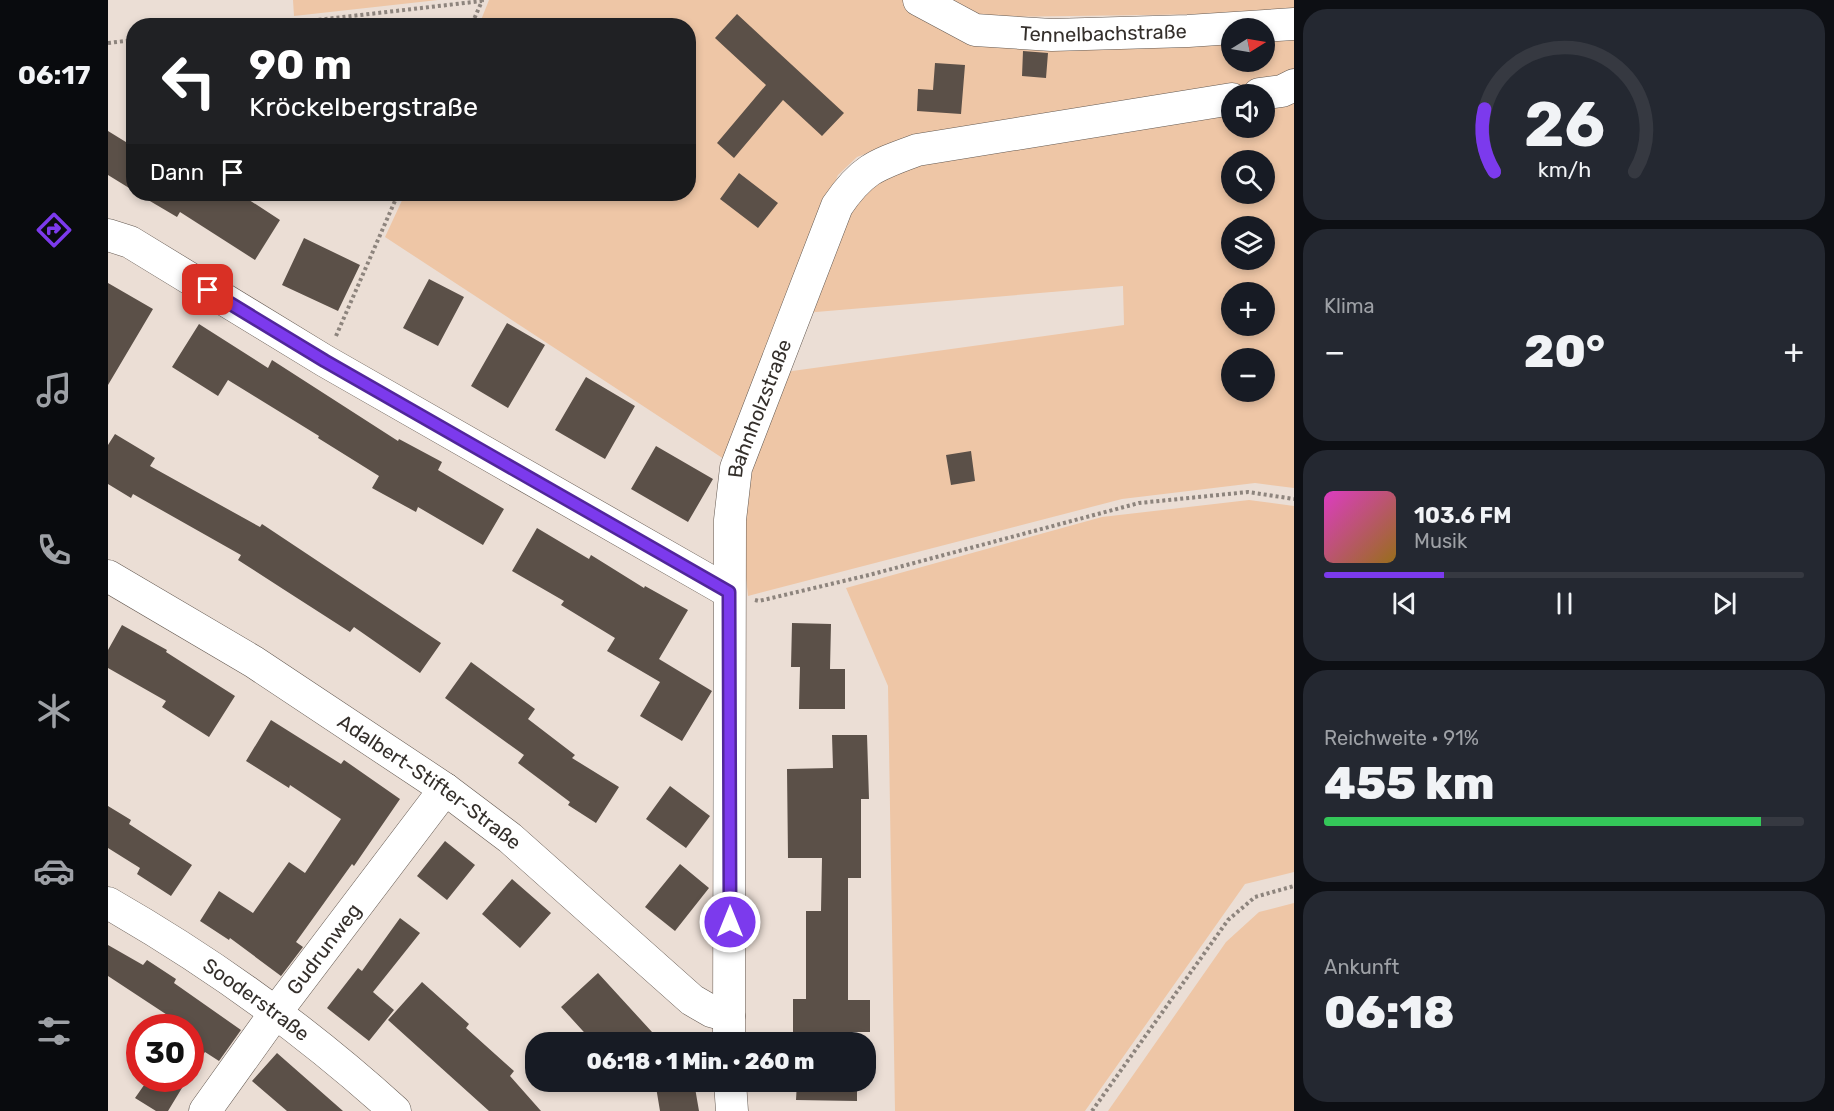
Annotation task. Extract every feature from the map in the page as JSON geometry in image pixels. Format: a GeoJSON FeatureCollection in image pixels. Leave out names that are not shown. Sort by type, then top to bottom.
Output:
{"type":"FeatureCollection","features":[{"type":"Feature","properties":{"kind":"street","name":"Tennelbachstraße"},"geometry":{"type":"LineString","coordinates":[[919,0],[975,30],[1052,35],[1188,31],[1294,24]]}},
{"type":"Feature","properties":{"kind":"street"},"geometry":{"type":"LineString","coordinates":[[1275,92],[1294,85]]}},
{"type":"Feature","properties":{"kind":"street","name":"Bahnholzstraße"},"geometry":{"type":"LineString","coordinates":[[729,1029],[729,592],[730,520],[736,468],[837,206],[852,184],[878,164],[917,150],[1221,101]]}},
{"type":"Feature","properties":{"kind":"street"},"geometry":{"type":"LineString","coordinates":[[108,235],[130,242],[325,361],[729,592]]}},
{"type":"Feature","properties":{"kind":"street","name":"Adalbert-Stifter-Straße"},"geometry":{"type":"LineString","coordinates":[[108,576],[254,662],[445,789],[510,838],[692,1000],[711,1011],[729,1029]]}},
{"type":"Feature","properties":{"kind":"street","name":"Gudrunweg"},"geometry":{"type":"LineString","coordinates":[[205,1111],[276,1012],[445,789]]}},
{"type":"Feature","properties":{"kind":"street","name":"Sooderstraße"},"geometry":{"type":"LineString","coordinates":[[108,903],[168,938],[276,1012],[395,1111]]}},
{"type":"Feature","properties":{"kind":"street"},"geometry":{"type":"LineString","coordinates":[[731,1092],[732,1111]]}},
{"type":"Feature","properties":{"kind":"path"},"geometry":{"type":"LineString","coordinates":[[334,18],[482,1],[475,18]]}},
{"type":"Feature","properties":{"kind":"path"},"geometry":{"type":"LineString","coordinates":[[108,43],[126,41]]}},
{"type":"Feature","properties":{"kind":"path"},"geometry":{"type":"LineString","coordinates":[[325,361],[395,201]]}},
{"type":"Feature","properties":{"kind":"path"},"geometry":{"type":"LineString","coordinates":[[729,592],[759,601],[869,575],[1139,503],[1248,492],[1294,499]]}},
{"type":"Feature","properties":{"kind":"path"},"geometry":{"type":"LineString","coordinates":[[1092,1111],[1228,920],[1255,897],[1294,886]]}},
{"type":"Feature","properties":{"kind":"shaded area"},"geometry":{"type":"Polygon","coordinates":[[[293,0],[438,0],[294,16],[293,0]]]}},
{"type":"Feature","properties":{"kind":"shaded area"},"geometry":{"type":"Polygon","coordinates":[[[489,0],[906,0],[973,36],[1221,32],[1221,72],[1275,72],[1275,32],[1294,31],[1294,75],[1274,84],[1221,84],[1221,93],[903,140],[857,157],[838,175],[780,317],[727,461],[385,237],[402,201],[696,201],[696,18],[482,18],[489,0]]]}},
{"type":"Feature","properties":{"kind":"shaded area"},"geometry":{"type":"Polygon","coordinates":[[[946,0],[1294,0],[1294,13],[997,17],[976,14],[946,0]]]}},
{"type":"Feature","properties":{"kind":"shaded area"},"geometry":{"type":"Polygon","coordinates":[[[1294,92],[1294,488],[1255,483],[1122,499],[748,596],[738,505],[785,372],[1124,325],[1123,286],[804,313],[855,187],[881,168],[1221,106],[1221,138],[1275,138],[1275,96],[1294,92]]]}},
{"type":"Feature","properties":{"kind":"shaded area"},"geometry":{"type":"Polygon","coordinates":[[[1249,500],[1294,506],[1294,872],[1245,884],[1085,1111],[895,1111],[888,686],[846,588],[1102,517],[1249,500]]]}},
{"type":"Feature","properties":{"kind":"shaded area"},"geometry":{"type":"Polygon","coordinates":[[[1294,903],[1294,1111],[1108,1111],[1226,942],[1259,912],[1294,903]]]}},
{"type":"Feature","properties":{"kind":"building"},"geometry":{"type":"Polygon","coordinates":[[[737,14],[844,113],[822,136],[783,100],[734,158],[717,143],[766,85],[715,38],[737,14]]]}},
{"type":"Feature","properties":{"kind":"building"},"geometry":{"type":"Polygon","coordinates":[[[1023,51],[1048,53],[1046,78],[1022,76],[1023,51]]]}},
{"type":"Feature","properties":{"kind":"building"},"geometry":{"type":"Polygon","coordinates":[[[935,63],[965,65],[961,114],[917,111],[918,89],[933,90],[935,63]]]}},
{"type":"Feature","properties":{"kind":"building"},"geometry":{"type":"Polygon","coordinates":[[[108,131],[126,142],[126,186],[108,175],[108,131]]]}},
{"type":"Feature","properties":{"kind":"building"},"geometry":{"type":"Polygon","coordinates":[[[739,173],[778,203],[758,228],[720,199],[739,173]]]}},
{"type":"Feature","properties":{"kind":"building"},"geometry":{"type":"Polygon","coordinates":[[[150,201],[251,201],[280,220],[255,260],[180,212],[177,217],[150,201]]]}},
{"type":"Feature","properties":{"kind":"building"},"geometry":{"type":"Polygon","coordinates":[[[304,238],[360,265],[338,311],[282,285],[304,238]]]}},
{"type":"Feature","properties":{"kind":"building"},"geometry":{"type":"Polygon","coordinates":[[[429,279],[464,297],[438,346],[403,328],[429,279]]]}},
{"type":"Feature","properties":{"kind":"building"},"geometry":{"type":"Polygon","coordinates":[[[108,283],[153,309],[108,385],[108,283]]]}},
{"type":"Feature","properties":{"kind":"building"},"geometry":{"type":"Polygon","coordinates":[[[507,323],[545,345],[508,408],[471,386],[507,323]]]}},
{"type":"Feature","properties":{"kind":"building"},"geometry":{"type":"Polygon","coordinates":[[[199,324],[268,368],[272,360],[398,441],[399,439],[442,462],[438,470],[504,509],[483,545],[418,507],[416,512],[372,488],[379,476],[228,380],[218,396],[172,367],[199,324]]]}},
{"type":"Feature","properties":{"kind":"building"},"geometry":{"type":"Polygon","coordinates":[[[586,377],[635,406],[605,459],[555,430],[586,377]]]}},
{"type":"Feature","properties":{"kind":"building"},"geometry":{"type":"Polygon","coordinates":[[[115,434],[155,458],[150,466],[260,527],[262,524],[441,643],[420,673],[354,627],[350,632],[238,560],[241,555],[133,494],[131,498],[108,484],[108,445],[115,434]]]}},
{"type":"Feature","properties":{"kind":"building"},"geometry":{"type":"Polygon","coordinates":[[[656,446],[713,479],[688,522],[631,489],[656,446]]]}},
{"type":"Feature","properties":{"kind":"building"},"geometry":{"type":"Polygon","coordinates":[[[971,451],[975,481],[951,485],[946,455],[971,451]]]}},
{"type":"Feature","properties":{"kind":"building"},"geometry":{"type":"Polygon","coordinates":[[[537,528],[589,559],[591,555],[644,588],[645,586],[688,610],[659,659],[712,691],[682,741],[640,716],[660,682],[607,651],[615,638],[561,605],[564,601],[512,571],[537,528]]]}},
{"type":"Feature","properties":{"kind":"building"},"geometry":{"type":"Polygon","coordinates":[[[792,623],[831,624],[830,669],[845,669],[845,709],[799,709],[800,667],[791,667],[792,623]]]}},
{"type":"Feature","properties":{"kind":"building"},"geometry":{"type":"Polygon","coordinates":[[[122,625],[167,650],[166,652],[235,696],[209,737],[162,707],[166,701],[108,668],[108,650],[122,625]]]}},
{"type":"Feature","properties":{"kind":"building"},"geometry":{"type":"Polygon","coordinates":[[[471,662],[535,709],[528,719],[575,755],[572,758],[619,787],[596,823],[568,805],[570,802],[518,763],[524,755],[445,698],[471,662]]]}},
{"type":"Feature","properties":{"kind":"building"},"geometry":{"type":"Polygon","coordinates":[[[271,720],[341,764],[344,760],[400,799],[354,866],[352,864],[296,942],[303,947],[281,976],[230,938],[229,940],[200,921],[219,891],[253,913],[289,862],[305,873],[341,819],[290,785],[289,788],[246,761],[271,720]]]}},
{"type":"Feature","properties":{"kind":"building"},"geometry":{"type":"Polygon","coordinates":[[[832,735],[867,735],[869,799],[861,799],[861,878],[848,878],[848,1000],[870,1000],[870,1032],[793,1032],[793,999],[806,999],[806,911],[821,911],[822,858],[788,858],[787,769],[833,768],[832,735]]]}},
{"type":"Feature","properties":{"kind":"building"},"geometry":{"type":"Polygon","coordinates":[[[670,786],[710,816],[686,848],[646,819],[670,786]]]}},
{"type":"Feature","properties":{"kind":"building"},"geometry":{"type":"Polygon","coordinates":[[[108,806],[131,820],[129,824],[192,865],[171,896],[137,874],[140,868],[108,848],[108,806]]]}},
{"type":"Feature","properties":{"kind":"building"},"geometry":{"type":"Polygon","coordinates":[[[445,841],[475,865],[447,900],[417,876],[445,841]]]}},
{"type":"Feature","properties":{"kind":"building"},"geometry":{"type":"Polygon","coordinates":[[[680,864],[709,888],[675,931],[645,907],[680,864]]]}},
{"type":"Feature","properties":{"kind":"building"},"geometry":{"type":"Polygon","coordinates":[[[512,879],[551,913],[520,948],[482,914],[512,879]]]}},
{"type":"Feature","properties":{"kind":"building"},"geometry":{"type":"Polygon","coordinates":[[[400,918],[420,933],[373,992],[394,1010],[369,1041],[327,1008],[358,968],[362,971],[400,918]]]}},
{"type":"Feature","properties":{"kind":"building"},"geometry":{"type":"Polygon","coordinates":[[[108,945],[143,965],[147,960],[176,979],[174,983],[241,1030],[219,1061],[204,1053],[204,1014],[166,1014],[108,976],[108,945]]]}},
{"type":"Feature","properties":{"kind":"building"},"geometry":{"type":"Polygon","coordinates":[[[598,973],[652,1032],[584,1032],[561,1007],[598,973]]]}},
{"type":"Feature","properties":{"kind":"building"},"geometry":{"type":"Polygon","coordinates":[[[422,982],[469,1024],[466,1028],[514,1071],[510,1076],[541,1111],[489,1111],[388,1020],[422,982]]]}},
{"type":"Feature","properties":{"kind":"building"},"geometry":{"type":"Polygon","coordinates":[[[277,1053],[343,1111],[287,1111],[252,1081],[277,1053]]]}},
{"type":"Feature","properties":{"kind":"building"},"geometry":{"type":"Polygon","coordinates":[[[139,1092],[180,1092],[168,1111],[156,1111],[135,1098],[139,1092]]]}},
{"type":"Feature","properties":{"kind":"building"},"geometry":{"type":"Polygon","coordinates":[[[657,1092],[696,1092],[699,1111],[660,1111],[657,1092]]]}},
{"type":"Feature","properties":{"kind":"building"},"geometry":{"type":"Polygon","coordinates":[[[796,1092],[857,1092],[857,1101],[796,1100],[796,1092]]]}},
{"type":"Feature","properties":{"kind":"route"},"geometry":{"type":"LineString","coordinates":[[208,290],[325,361],[729,592],[730,922]]}}]}
